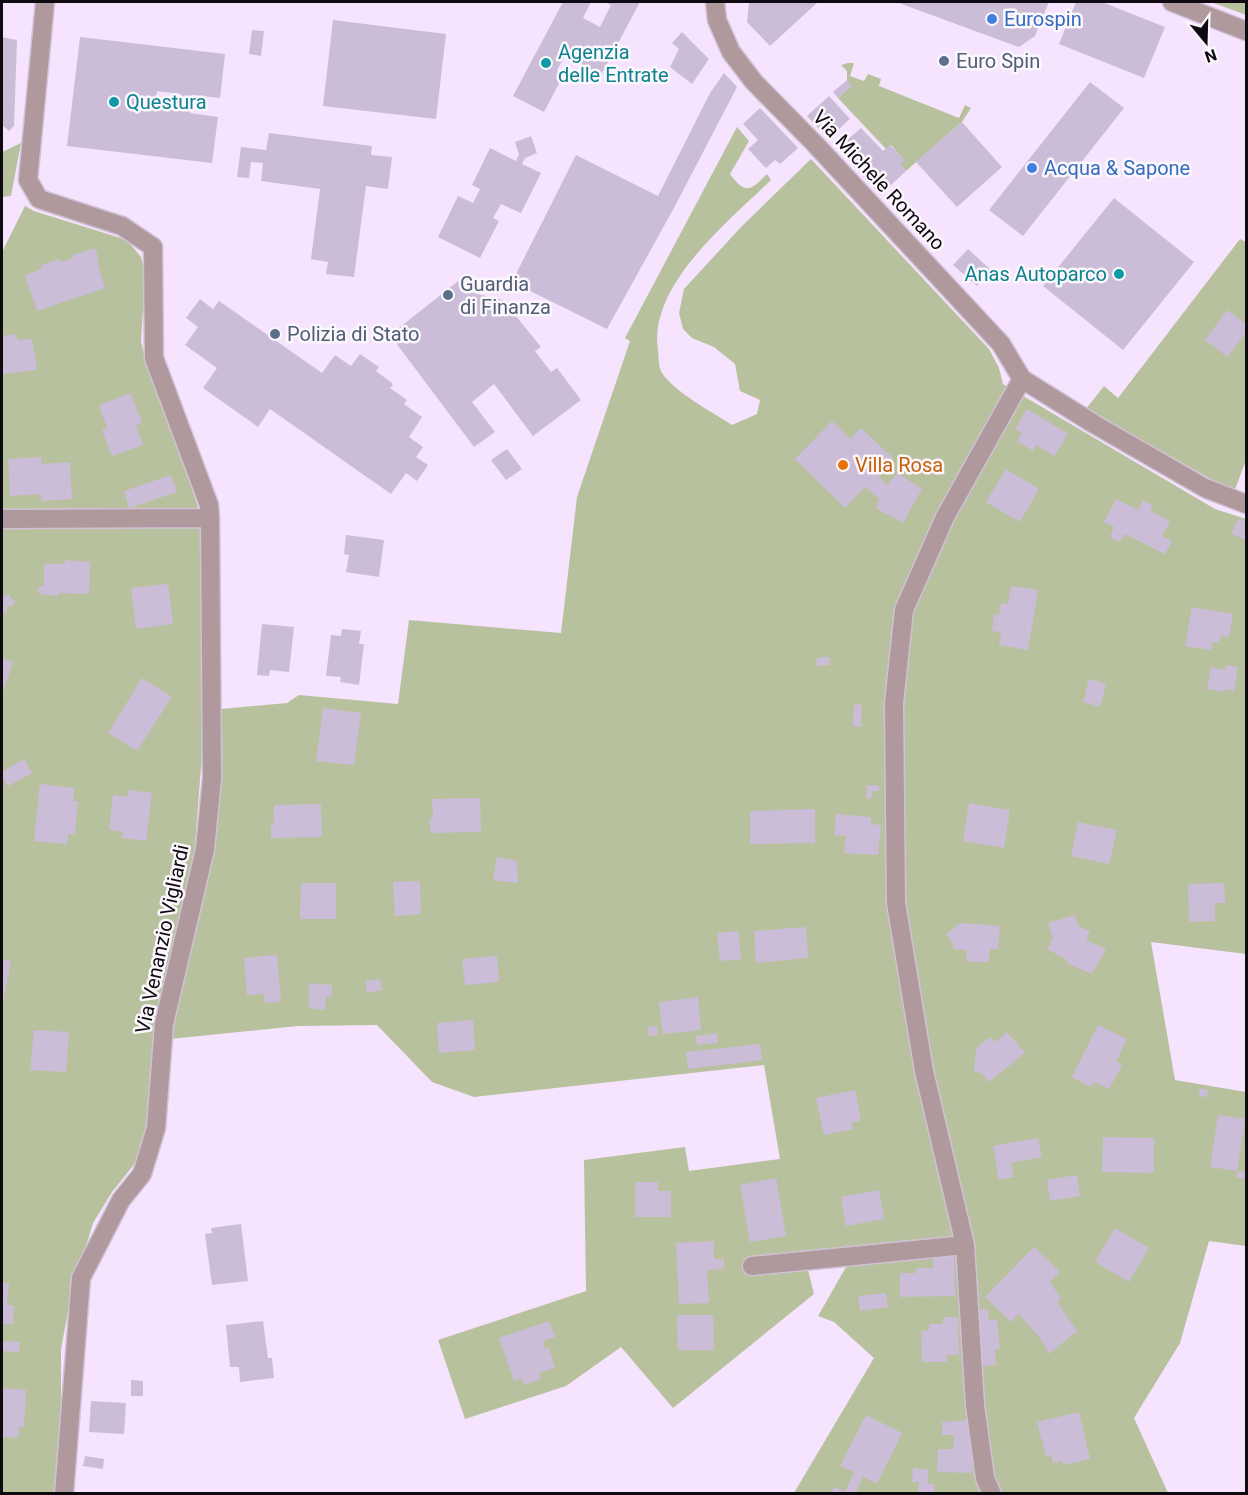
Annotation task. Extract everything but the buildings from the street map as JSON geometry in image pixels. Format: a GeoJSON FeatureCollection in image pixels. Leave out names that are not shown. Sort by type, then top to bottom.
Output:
{"type":"FeatureCollection","features":[{"type":"Feature","properties":{"kind":"street","name":"Via Venanzio Vigliardi"},"geometry":{"type":"LineString","coordinates":[[45,2],[28,180],[39,199],[122,226],[153,247],[154,358],[209,505],[210,518],[212,779],[205,849],[164,1024],[156,1128],[142,1174],[121,1200],[81,1278],[64,1494]]}},
{"type":"Feature","properties":{"kind":"street","name":"Via Michele Romano"},"geometry":{"type":"LineString","coordinates":[[715,2],[717,20],[731,52],[754,82],[815,144],[1001,344],[1022,379],[1094,424],[1205,488],[1246,504]]}},
{"type":"Feature","properties":{"kind":"street"},"geometry":{"type":"LineString","coordinates":[[1172,2],[1246,31]]}},
{"type":"Feature","properties":{"kind":"street"},"geometry":{"type":"LineString","coordinates":[[992,1494],[985,1478],[975,1405],[965,1245],[924,1071],[896,903],[894,704],[904,610],[945,517],[1022,379]]}},
{"type":"Feature","properties":{"kind":"street"},"geometry":{"type":"LineString","coordinates":[[2,519],[210,518]]}},
{"type":"Feature","properties":{"kind":"street"},"geometry":{"type":"LineString","coordinates":[[752,1266],[965,1245]]}},
{"type":"Feature","properties":{"kind":"green space"},"geometry":{"type":"Polygon","coordinates":[[[1211,2],[1246,2],[1246,15],[1211,2]]]}},
{"type":"Feature","properties":{"kind":"green space"},"geometry":{"type":"Polygon","coordinates":[[[854,63],[850,76],[864,81],[868,74],[881,79],[879,86],[959,118],[965,105],[971,108],[962,122],[906,171],[900,164],[904,160],[891,145],[886,149],[838,98],[851,86],[847,80],[847,71],[841,65],[854,63]]]}},
{"type":"Feature","properties":{"kind":"green space"},"geometry":{"type":"Polygon","coordinates":[[[737,127],[749,141],[730,174],[744,188],[752,187],[767,174],[771,180],[695,256],[678,278],[666,302],[658,326],[660,368],[668,381],[685,395],[732,425],[757,414],[760,400],[740,391],[735,364],[714,347],[692,338],[683,329],[679,313],[684,289],[741,227],[811,159],[989,349],[999,368],[1003,384],[1215,509],[1246,519],[1246,954],[1151,942],[1175,1080],[1246,1092],[1246,1246],[1209,1241],[1180,1343],[1134,1418],[1168,1493],[794,1493],[874,1358],[834,1322],[818,1316],[846,1267],[808,1270],[814,1294],[673,1408],[621,1347],[566,1386],[465,1419],[438,1340],[586,1291],[584,1160],[685,1147],[689,1171],[780,1159],[764,1065],[474,1097],[432,1082],[377,1025],[298,1026],[170,1039],[217,785],[221,709],[287,703],[299,695],[398,704],[409,620],[561,633],[577,497],[630,341],[625,338],[737,127]]]}},
{"type":"Feature","properties":{"kind":"green space"},"geometry":{"type":"Polygon","coordinates":[[[21,143],[11,196],[2,197],[2,152],[21,143]]]}},
{"type":"Feature","properties":{"kind":"green space"},"geometry":{"type":"Polygon","coordinates":[[[25,206],[34,211],[127,240],[141,257],[145,274],[141,342],[150,376],[172,429],[197,504],[202,531],[205,712],[193,874],[172,946],[160,1007],[149,1128],[136,1162],[112,1192],[93,1223],[71,1296],[61,1349],[61,1442],[58,1494],[2,1493],[2,252],[25,206]]]}},
{"type":"Feature","properties":{"kind":"green space"},"geometry":{"type":"Polygon","coordinates":[[[1240,239],[1246,242],[1246,460],[1234,492],[1086,409],[1104,386],[1118,398],[1240,239]]]}},
{"type":"Feature","properties":{"kind":"place","name":"Eurospin"},"geometry":{"type":"Point","coordinates":[992,19]}},
{"type":"Feature","properties":{"kind":"place","name":"Euro Spin"},"geometry":{"type":"Point","coordinates":[944,61]}},
{"type":"Feature","properties":{"kind":"place","name":"Agenzia delle Entrate"},"geometry":{"type":"Point","coordinates":[546,63]}},
{"type":"Feature","properties":{"kind":"place","name":"Questura"},"geometry":{"type":"Point","coordinates":[114,102]}},
{"type":"Feature","properties":{"kind":"place","name":"Acqua & Sapone"},"geometry":{"type":"Point","coordinates":[1032,168]}},
{"type":"Feature","properties":{"kind":"place","name":"Anas Autoparco"},"geometry":{"type":"Point","coordinates":[1119,274]}},
{"type":"Feature","properties":{"kind":"place","name":"Guardia di Finanza"},"geometry":{"type":"Point","coordinates":[448,295]}},
{"type":"Feature","properties":{"kind":"place","name":"Polizia di Stato"},"geometry":{"type":"Point","coordinates":[275,334]}},
{"type":"Feature","properties":{"kind":"place","name":"Villa Rosa"},"geometry":{"type":"Point","coordinates":[843,465]}}]}
